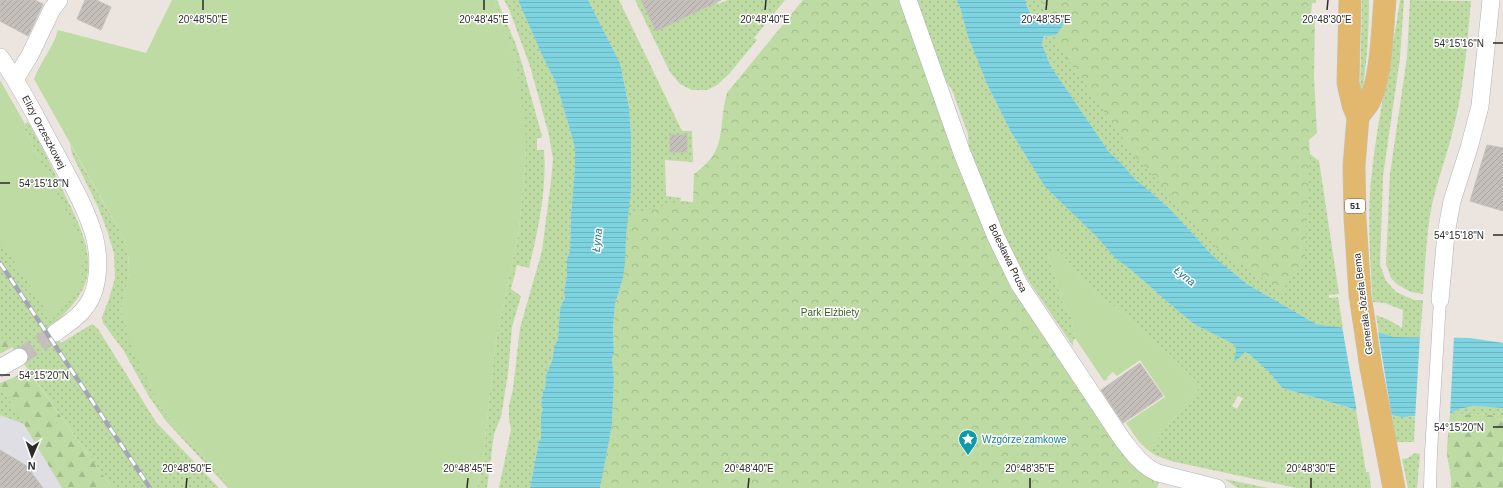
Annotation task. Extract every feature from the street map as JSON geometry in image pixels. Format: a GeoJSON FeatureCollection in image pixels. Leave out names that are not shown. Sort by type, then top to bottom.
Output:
{"type":"FeatureCollection","features":[{"type":"Feature","properties":{"kind":"main road","name":"Generała Józefa Bema"},"geometry":{"type":"LineString","coordinates":[[1350,0],[1348,83],[1353,105],[1358,117],[1354,166],[1355,218],[1360,295],[1371,368],[1392,478]]}},
{"type":"Feature","properties":{"kind":"main road"},"geometry":{"type":"LineString","coordinates":[[1358,117],[1368,104],[1374,90],[1378,71],[1385,0]]}},
{"type":"Feature","properties":{"kind":"street"},"geometry":{"type":"LineString","coordinates":[[16,78],[30,55],[52,10],[59,0]]}},
{"type":"Feature","properties":{"kind":"street","name":"Bolesława Prusa"},"geometry":{"type":"LineString","coordinates":[[908,0],[962,153],[996,237],[1019,284],[1122,439],[1139,461],[1151,470],[1158,473],[1217,488]]}},
{"type":"Feature","properties":{"kind":"street"},"geometry":{"type":"LineString","coordinates":[[1430,488],[1438,324],[1446,234],[1452,201],[1469,148],[1480,106],[1491,0]]}},
{"type":"Feature","properties":{"kind":"street","name":"Elizy Orzeszkowej"},"geometry":{"type":"LineString","coordinates":[[0,57],[16,78],[84,209],[94,235],[97,250],[98,272],[96,284],[90,300],[79,315],[55,333]]}},
{"type":"Feature","properties":{"kind":"street"},"geometry":{"type":"LineString","coordinates":[[0,368],[19,357]]}},
{"type":"Feature","properties":{"kind":"shaded area"},"geometry":{"type":"Polygon","coordinates":[[[0,399],[10,401],[62,488],[0,488],[0,399]]]}},
{"type":"Feature","properties":{"kind":"green space"},"geometry":{"type":"Polygon","coordinates":[[[172,0],[494,0],[516,61],[526,137],[526,151],[519,230],[495,346],[482,469],[477,488],[231,488],[160,407],[133,350],[121,311],[129,273],[128,254],[123,237],[34,79],[56,37],[58,30],[146,53],[172,0]]]}},
{"type":"Feature","properties":{"kind":"green space"},"geometry":{"type":"Polygon","coordinates":[[[494,0],[497,0],[516,45],[522,64],[542,136],[541,138],[537,138],[537,150],[544,150],[545,165],[543,195],[529,268],[517,265],[511,289],[521,296],[512,327],[508,373],[501,417],[494,434],[487,488],[477,488],[482,469],[495,346],[519,230],[526,151],[516,61],[494,0]]]}},
{"type":"Feature","properties":{"kind":"green space"},"geometry":{"type":"Polygon","coordinates":[[[504,0],[518,0],[556,83],[575,149],[570,251],[567,259],[567,275],[564,292],[565,298],[560,309],[558,339],[554,347],[552,361],[546,375],[545,389],[543,390],[541,406],[543,409],[541,416],[541,438],[539,441],[530,488],[499,488],[511,430],[509,406],[513,389],[520,328],[542,251],[553,159],[549,135],[530,66],[509,9],[504,0]]]}},
{"type":"Feature","properties":{"kind":"green space"},"geometry":{"type":"Polygon","coordinates":[[[588,0],[619,0],[682,131],[692,131],[693,162],[665,160],[666,196],[681,198],[600,488],[612,425],[627,216],[631,190],[631,135],[629,107],[620,63],[588,0]]]}},
{"type":"Feature","properties":{"kind":"green space"},"geometry":{"type":"Polygon","coordinates":[[[635,0],[641,0],[656,31],[717,2],[718,4],[728,0],[785,0],[754,38],[757,40],[729,74],[717,85],[707,90],[692,90],[680,84],[670,72],[635,0]]]}},
{"type":"Feature","properties":{"kind":"green space","name":"Park Elżbiety"},"geometry":{"type":"Polygon","coordinates":[[[803,0],[900,0],[928,83],[1009,284],[1132,462],[1159,482],[1157,488],[600,488],[612,425],[614,379],[612,358],[614,354],[613,328],[615,304],[623,278],[627,216],[680,201],[693,202],[694,174],[713,156],[717,147],[720,138],[727,93],[803,0]]]}},
{"type":"Feature","properties":{"kind":"green space"},"geometry":{"type":"Polygon","coordinates":[[[916,0],[956,0],[960,7],[968,37],[987,84],[1011,132],[1045,187],[1097,236],[1116,259],[1130,269],[1194,324],[1235,345],[1236,352],[1241,355],[1244,352],[1250,355],[1269,372],[1282,388],[1356,410],[1366,472],[1369,472],[1371,488],[1297,488],[1171,461],[1155,455],[1148,450],[1201,386],[1169,354],[1085,283],[1062,254],[1048,256],[1063,303],[1072,319],[1075,338],[1073,341],[1073,346],[1028,280],[1004,236],[969,151],[968,134],[952,90],[943,77],[916,0]],[[1238,396],[1232,406],[1237,409],[1243,398],[1238,396]]]}},
{"type":"Feature","properties":{"kind":"green space"},"geometry":{"type":"Polygon","coordinates":[[[1025,0],[1073,0],[1060,16],[1037,16],[1030,12],[1025,0]]]}},
{"type":"Feature","properties":{"kind":"green space"},"geometry":{"type":"Polygon","coordinates":[[[1042,0],[1316,0],[1316,3],[1312,3],[1311,14],[1315,15],[1314,77],[1317,133],[1309,140],[1310,154],[1305,259],[1282,291],[1220,251],[1135,156],[1059,47],[1042,0]]]}},
{"type":"Feature","properties":{"kind":"green space"},"geometry":{"type":"Polygon","coordinates":[[[1362,0],[1369,0],[1369,12],[1366,61],[1361,97],[1360,93],[1362,0]]]}},
{"type":"Feature","properties":{"kind":"green space"},"geometry":{"type":"Polygon","coordinates":[[[1400,0],[1404,0],[1400,58],[1383,176],[1380,265],[1386,281],[1396,292],[1414,300],[1423,300],[1420,337],[1394,337],[1379,333],[1376,315],[1389,320],[1402,328],[1403,310],[1385,303],[1373,302],[1372,294],[1369,233],[1370,187],[1378,129],[1400,0]]]}},
{"type":"Feature","properties":{"kind":"green space"},"geometry":{"type":"Polygon","coordinates":[[[1410,0],[1471,1],[1465,66],[1457,114],[1430,215],[1423,294],[1411,292],[1398,285],[1391,278],[1386,264],[1390,174],[1407,57],[1410,0]]]}},
{"type":"Feature","properties":{"kind":"green space"},"geometry":{"type":"Polygon","coordinates":[[[1048,35],[1056,35],[1310,154],[1319,161],[1339,294],[1329,295],[1329,298],[1338,297],[1343,328],[1316,324],[1247,284],[1213,256],[1170,209],[1136,180],[1109,152],[1050,65],[1042,44],[1044,37],[1048,35]]]}},
{"type":"Feature","properties":{"kind":"green space"},"geometry":{"type":"Polygon","coordinates":[[[0,80],[25,124],[24,128],[79,236],[83,256],[81,283],[70,300],[52,320],[0,240],[0,80]]]}},
{"type":"Feature","properties":{"kind":"green space"},"geometry":{"type":"Polygon","coordinates":[[[28,122],[74,214],[84,237],[87,249],[88,273],[85,284],[79,296],[51,327],[61,343],[92,324],[98,329],[156,422],[219,488],[112,488],[12,347],[0,337],[0,240],[39,157],[24,128],[25,124],[28,122]]]}},
{"type":"Feature","properties":{"kind":"green space"},"geometry":{"type":"Polygon","coordinates":[[[70,144],[123,237],[128,254],[129,273],[121,311],[160,407],[231,488],[228,488],[166,421],[148,395],[124,351],[103,323],[102,317],[115,278],[114,253],[98,207],[72,154],[70,144]]]}},
{"type":"Feature","properties":{"kind":"green space"},"geometry":{"type":"Polygon","coordinates":[[[1054,252],[1062,254],[1085,283],[1169,354],[1201,386],[1148,450],[1140,443],[1126,423],[1165,397],[1140,360],[1117,376],[1113,372],[1107,377],[1108,379],[1104,381],[1075,338],[1072,319],[1063,303],[1048,256],[1054,252]]]}},
{"type":"Feature","properties":{"kind":"green space"},"geometry":{"type":"Polygon","coordinates":[[[0,337],[12,347],[0,354],[0,337]]]}},
{"type":"Feature","properties":{"kind":"green space"},"geometry":{"type":"Polygon","coordinates":[[[27,369],[112,488],[62,488],[10,401],[0,389],[0,383],[15,377],[27,369]]]}},
{"type":"Feature","properties":{"kind":"green space"},"geometry":{"type":"Polygon","coordinates":[[[0,389],[10,401],[24,424],[0,415],[0,389]]]}},
{"type":"Feature","properties":{"kind":"green space"},"geometry":{"type":"Polygon","coordinates":[[[1474,406],[1503,408],[1503,420],[1492,415],[1450,414],[1459,409],[1474,406]]]}},
{"type":"Feature","properties":{"kind":"green space"},"geometry":{"type":"Polygon","coordinates":[[[1450,414],[1492,415],[1503,420],[1503,488],[1451,488],[1447,453],[1450,414]]]}},
{"type":"Feature","properties":{"kind":"green space"},"geometry":{"type":"Polygon","coordinates":[[[1392,416],[1415,417],[1414,442],[1396,442],[1392,416]]]}},
{"type":"Feature","properties":{"kind":"green space"},"geometry":{"type":"Polygon","coordinates":[[[1415,453],[1420,454],[1417,488],[1408,488],[1402,459],[1408,458],[1415,453]]]}},
{"type":"Feature","properties":{"kind":"green space"},"geometry":{"type":"Polygon","coordinates":[[[1224,479],[1268,488],[1238,488],[1224,479]]]}},
{"type":"Feature","properties":{"kind":"water","name":"Łyna"},"geometry":{"type":"Polygon","coordinates":[[[518,0],[588,0],[620,63],[629,107],[631,135],[631,190],[626,236],[625,263],[623,278],[615,304],[613,328],[614,354],[612,358],[614,379],[612,425],[600,488],[530,488],[539,441],[541,438],[541,416],[543,409],[541,406],[543,390],[545,389],[546,375],[552,361],[554,347],[558,339],[560,309],[565,298],[564,292],[567,275],[567,259],[570,251],[575,149],[556,83],[518,0]]]}},
{"type":"Feature","properties":{"kind":"water","name":"Łyna"},"geometry":{"type":"Polygon","coordinates":[[[956,0],[1025,0],[1030,12],[1035,16],[1050,17],[1070,14],[1072,20],[1064,24],[1056,35],[1044,36],[1042,44],[1050,65],[1109,152],[1136,180],[1170,209],[1213,256],[1247,284],[1316,324],[1381,333],[1394,337],[1470,338],[1503,343],[1503,408],[1474,406],[1459,409],[1450,414],[1402,417],[1357,410],[1282,388],[1269,372],[1245,352],[1236,361],[1234,360],[1236,352],[1235,345],[1194,324],[1178,311],[1130,269],[1116,259],[1096,236],[1045,187],[1011,132],[987,84],[968,37],[960,7],[956,0]]]}},
{"type":"Feature","properties":{"kind":"pier"},"geometry":{"type":"Polygon","coordinates":[[[1342,326],[1378,331],[1392,418],[1357,412],[1342,326]]]}},
{"type":"Feature","properties":{"kind":"pier"},"geometry":{"type":"Polygon","coordinates":[[[1420,335],[1454,335],[1450,416],[1415,419],[1420,335]]]}},
{"type":"Feature","properties":{"kind":"building"},"geometry":{"type":"Polygon","coordinates":[[[0,0],[34,0],[43,4],[28,36],[0,21],[0,0]]]}},
{"type":"Feature","properties":{"kind":"building"},"geometry":{"type":"Polygon","coordinates":[[[85,0],[96,0],[111,7],[101,30],[77,19],[85,0]]]}},
{"type":"Feature","properties":{"kind":"building"},"geometry":{"type":"Polygon","coordinates":[[[641,0],[721,0],[656,31],[641,0]]]}},
{"type":"Feature","properties":{"kind":"building"},"geometry":{"type":"Polygon","coordinates":[[[670,135],[687,135],[687,152],[670,152],[670,135]]]}},
{"type":"Feature","properties":{"kind":"building"},"geometry":{"type":"Polygon","coordinates":[[[1487,145],[1503,148],[1503,211],[1470,201],[1487,145]]]}},
{"type":"Feature","properties":{"kind":"building"},"geometry":{"type":"Polygon","coordinates":[[[1140,363],[1163,396],[1123,423],[1101,390],[1140,363]]]}},
{"type":"Feature","properties":{"kind":"building"},"geometry":{"type":"Polygon","coordinates":[[[0,450],[32,469],[31,472],[43,488],[0,488],[0,450]]]}},
{"type":"Feature","properties":{"kind":"tunnel"},"geometry":{"type":"LineString","coordinates":[[19,357],[55,333]]}},
{"type":"Feature","properties":{"kind":"railway"},"geometry":{"type":"LineString","coordinates":[[0,263],[150,488]]}},
{"type":"Feature","properties":{"kind":"place","name":"Wzgórze zamkowe"},"geometry":{"type":"Point","coordinates":[968,456]}}]}
